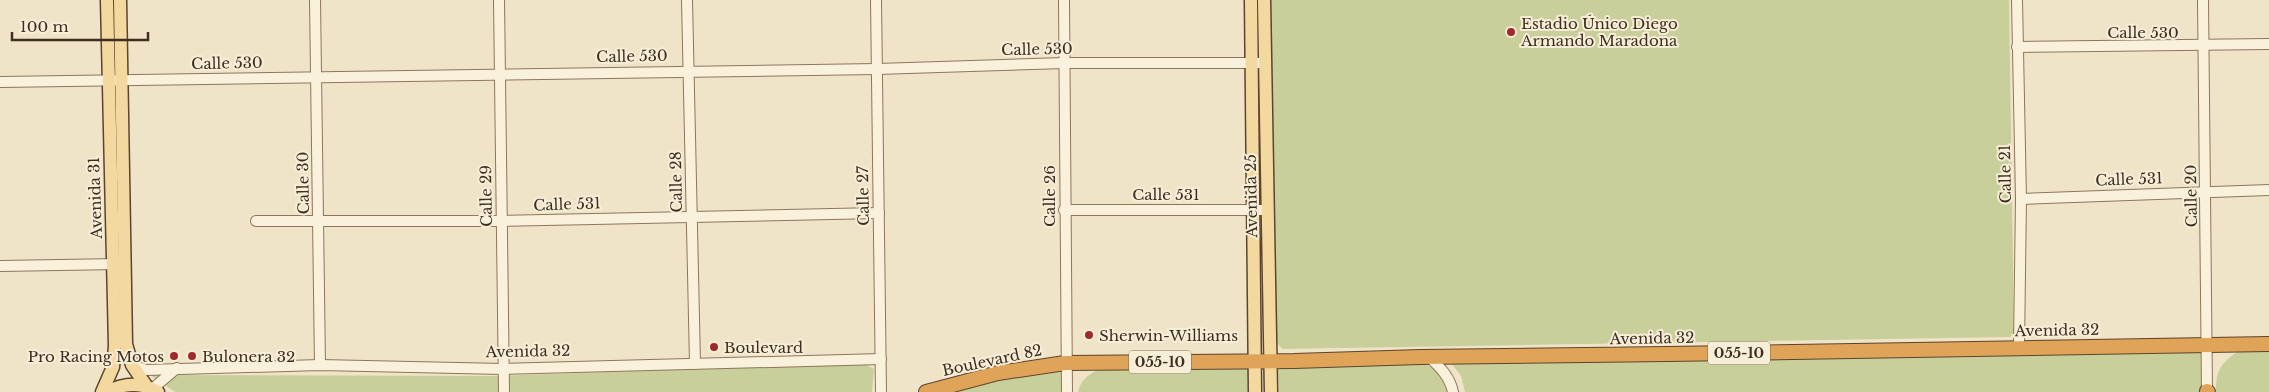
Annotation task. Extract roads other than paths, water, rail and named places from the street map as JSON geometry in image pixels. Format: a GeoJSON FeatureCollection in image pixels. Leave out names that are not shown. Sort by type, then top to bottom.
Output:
{"type":"FeatureCollection","features":[{"type":"Feature","properties":{"kind":"highway","name":"Avenida 32"},"geometry":{"type":"LineString","coordinates":[[1065,363],[1255,362],[1429,357],[2269,344]]}},
{"type":"Feature","properties":{"kind":"highway","name":"Boulevard 82"},"geometry":{"type":"LineString","coordinates":[[926,392],[998,373],[1065,363]]}},
{"type":"Feature","properties":{"kind":"main road","name":"Avenida 31"},"geometry":{"type":"LineString","coordinates":[[107,0],[107,80],[126,344],[132,365],[152,389]]}},
{"type":"Feature","properties":{"kind":"main road","name":"Avenida 31"},"geometry":{"type":"LineString","coordinates":[[102,392],[110,377],[114,356],[119,264],[122,80],[120,0]]}},
{"type":"Feature","properties":{"kind":"main road","name":"Avenida 25"},"geometry":{"type":"LineString","coordinates":[[1251,0],[1259,63],[1268,210],[1271,392]]}},
{"type":"Feature","properties":{"kind":"main road","name":"Avenida 25"},"geometry":{"type":"LineString","coordinates":[[1255,392],[1254,209],[1259,63],[1264,0]]}},
{"type":"Feature","properties":{"kind":"main road"},"geometry":{"type":"LineString","coordinates":[[107,392],[127,385],[152,389]]}},
{"type":"Feature","properties":{"kind":"street","name":"Calle 30"},"geometry":{"type":"LineString","coordinates":[[315,0],[320,365]]}},
{"type":"Feature","properties":{"kind":"street","name":"Calle 29"},"geometry":{"type":"LineString","coordinates":[[499,0],[504,392]]}},
{"type":"Feature","properties":{"kind":"street","name":"Calle 28"},"geometry":{"type":"LineString","coordinates":[[687,0],[695,364]]}},
{"type":"Feature","properties":{"kind":"street","name":"Calle 27"},"geometry":{"type":"LineString","coordinates":[[876,0],[881,392]]}},
{"type":"Feature","properties":{"kind":"street","name":"Calle 26"},"geometry":{"type":"LineString","coordinates":[[1064,0],[1066,392]]}},
{"type":"Feature","properties":{"kind":"street","name":"Calle 21"},"geometry":{"type":"LineString","coordinates":[[2016,0],[2021,199],[2019,347]]}},
{"type":"Feature","properties":{"kind":"street","name":"Calle 20"},"geometry":{"type":"LineString","coordinates":[[2203,0],[2207,392]]}},
{"type":"Feature","properties":{"kind":"street","name":"Calle 530"},"geometry":{"type":"LineString","coordinates":[[2017,47],[2269,44]]}},
{"type":"Feature","properties":{"kind":"street","name":"Calle 530"},"geometry":{"type":"LineString","coordinates":[[0,82],[688,70],[877,69],[1065,63],[1259,63]]}},
{"type":"Feature","properties":{"kind":"street","name":"Calle 531"},"geometry":{"type":"LineString","coordinates":[[2021,199],[2269,190]]}},
{"type":"Feature","properties":{"kind":"street","name":"Calle 531"},"geometry":{"type":"LineString","coordinates":[[1064,210],[1268,210]]}},
{"type":"Feature","properties":{"kind":"street","name":"Calle 531"},"geometry":{"type":"LineString","coordinates":[[256,220],[502,221],[879,213]]}},
{"type":"Feature","properties":{"kind":"street"},"geometry":{"type":"LineString","coordinates":[[0,266],[119,264]]}},
{"type":"Feature","properties":{"kind":"street"},"geometry":{"type":"LineString","coordinates":[[1429,357],[1446,375],[1453,392]]}},
{"type":"Feature","properties":{"kind":"street","name":"Avenida 32"},"geometry":{"type":"LineString","coordinates":[[132,365],[146,370],[320,365],[504,369],[881,359]]}},
{"type":"Feature","properties":{"kind":"street"},"geometry":{"type":"LineString","coordinates":[[152,389],[177,368]]}},
{"type":"Feature","properties":{"kind":"place","name":"Estadio Único Diego Armando Maradona"},"geometry":{"type":"Point","coordinates":[1511,32]}},
{"type":"Feature","properties":{"kind":"place","name":"Sherwin-Williams"},"geometry":{"type":"Point","coordinates":[1089,335]}},
{"type":"Feature","properties":{"kind":"place","name":"Boulevard"},"geometry":{"type":"Point","coordinates":[714,347]}},
{"type":"Feature","properties":{"kind":"place","name":"Pro Racing Motos"},"geometry":{"type":"Point","coordinates":[174,356]}},
{"type":"Feature","properties":{"kind":"place","name":"Bulonera 32"},"geometry":{"type":"Point","coordinates":[192,356]}}]}
